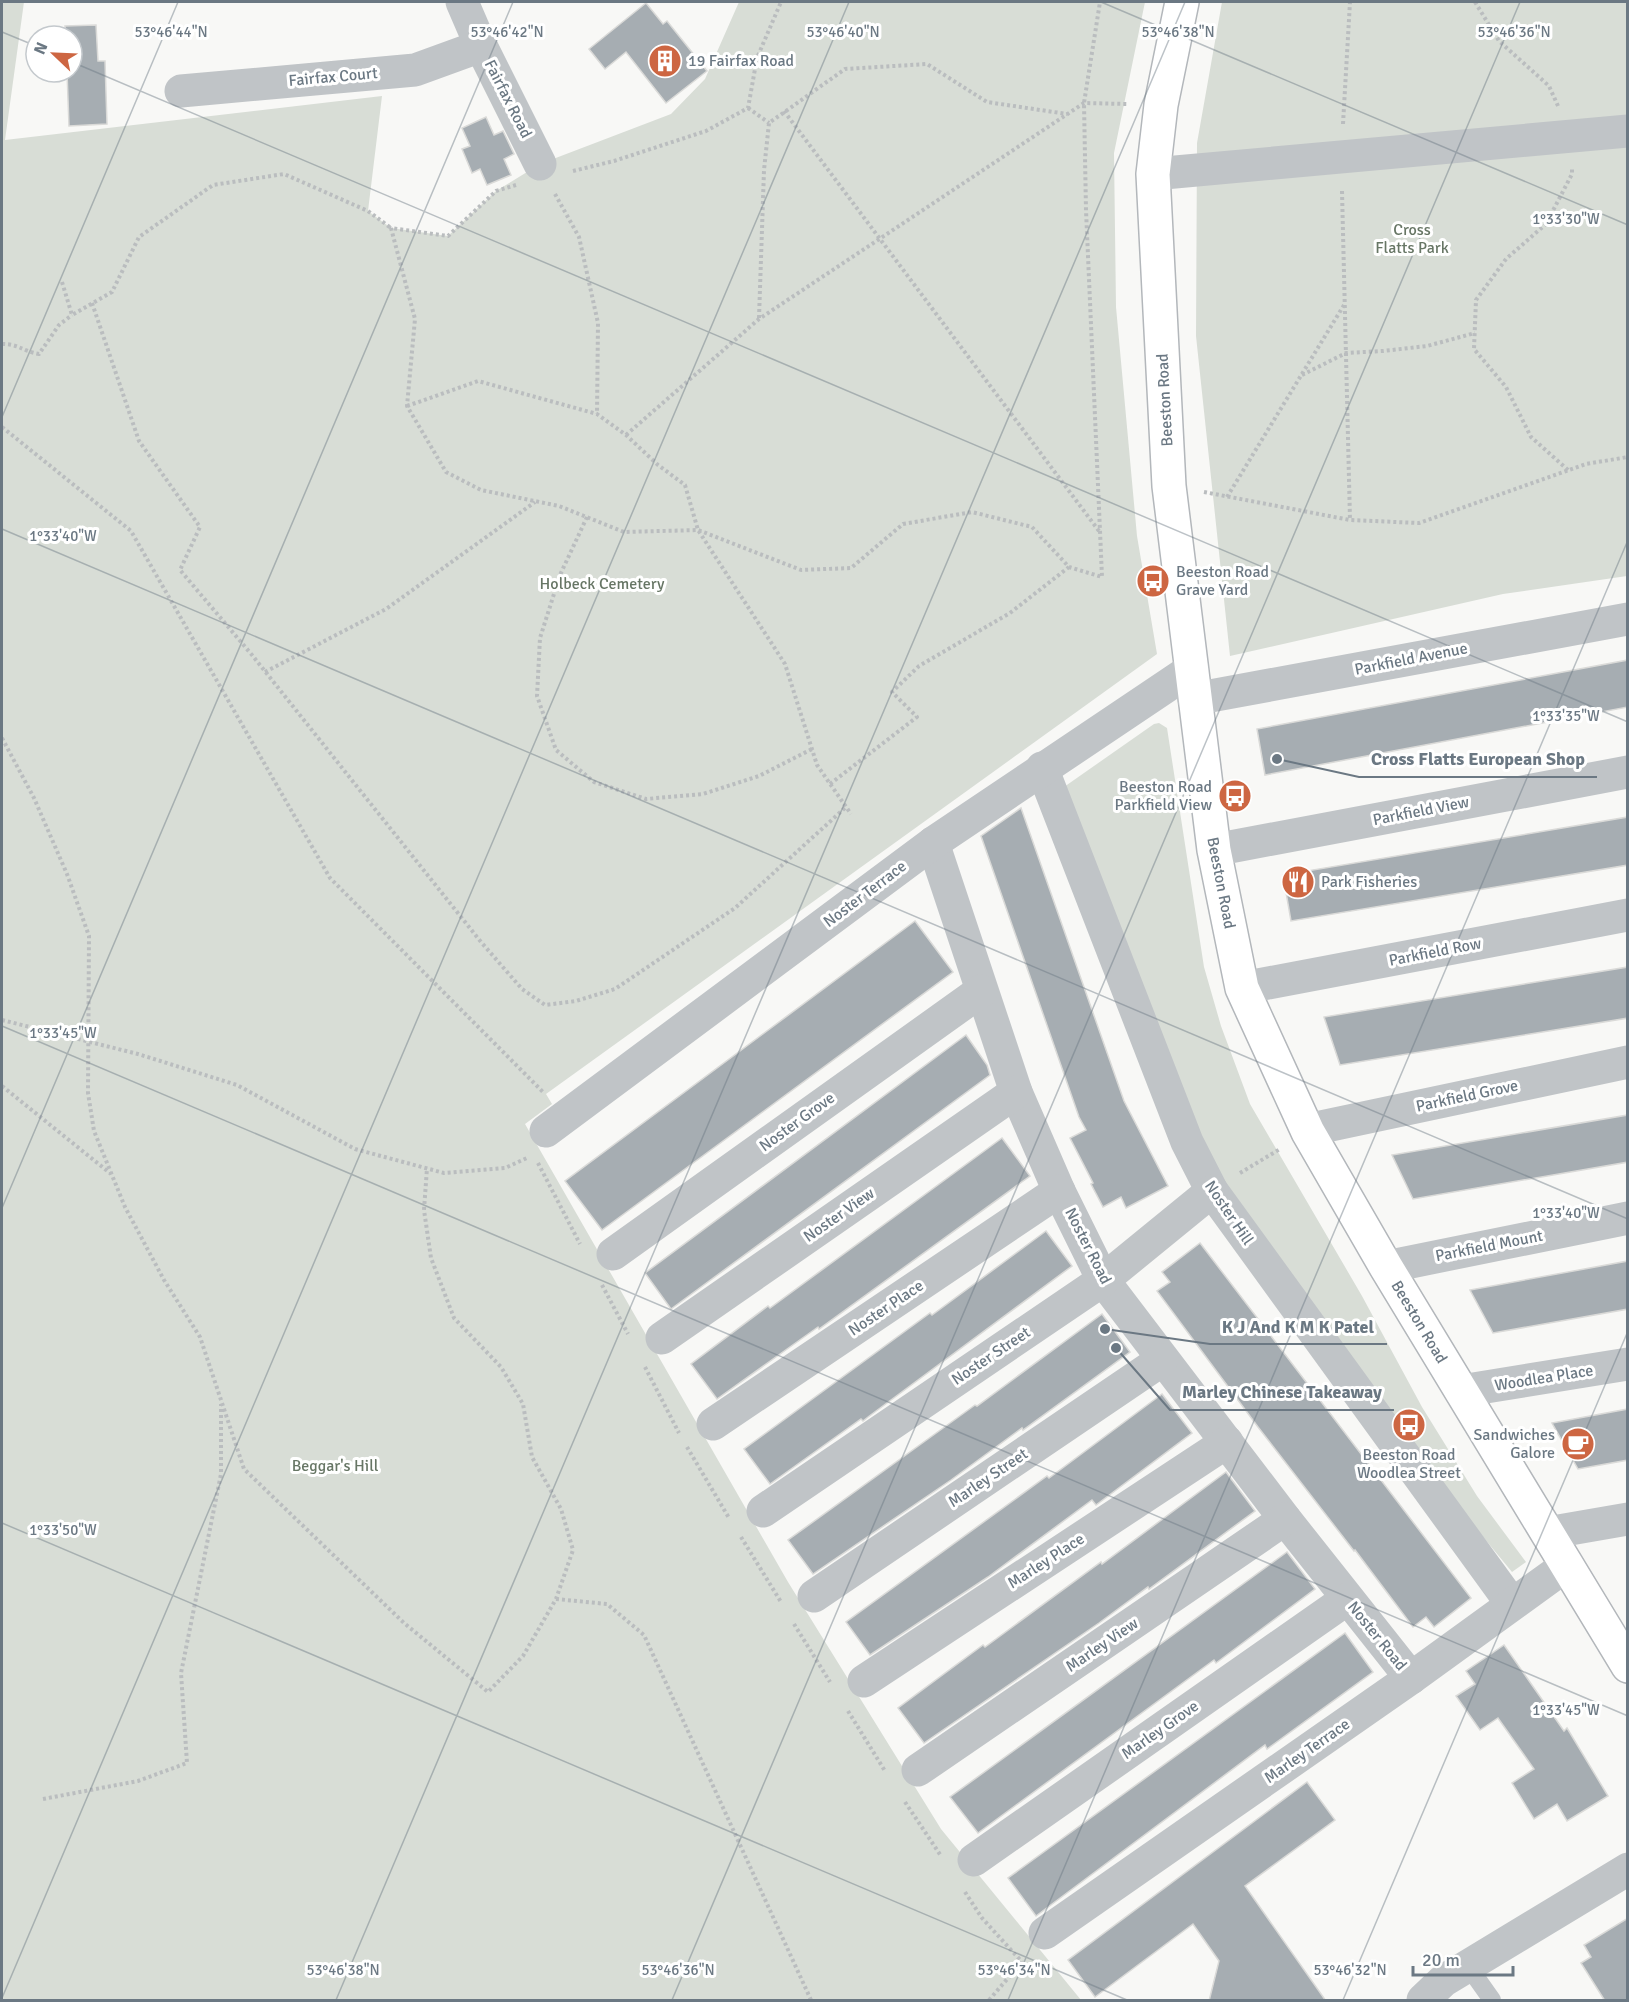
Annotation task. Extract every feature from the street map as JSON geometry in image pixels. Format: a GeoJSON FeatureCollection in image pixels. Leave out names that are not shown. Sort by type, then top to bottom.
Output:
{"type":"FeatureCollection","features":[{"type":"Feature","properties":{"kind":"street","name":"Fairfax Road"},"geometry":{"type":"LineString","coordinates":[[462,2],[481,46],[543,171]]}},
{"type":"Feature","properties":{"kind":"street","name":"Beeston Road"},"geometry":{"type":"LineString","coordinates":[[1182,2],[1161,105],[1153,174],[1169,486],[1214,850],[1242,988],[1308,1131],[1386,1267],[1628,1666]]}},
{"type":"Feature","properties":{"kind":"street","name":"Fairfax Court"},"geometry":{"type":"LineString","coordinates":[[181,91],[415,70],[481,46]]}},
{"type":"Feature","properties":{"kind":"street"},"geometry":{"type":"LineString","coordinates":[[1153,174],[1628,131]]}},
{"type":"Feature","properties":{"kind":"street","name":"Parkfield Avenue"},"geometry":{"type":"LineString","coordinates":[[1193,684],[1628,619]]}},
{"type":"Feature","properties":{"kind":"street","name":"Noster Terrace"},"geometry":{"type":"LineString","coordinates":[[555,1125],[933,843],[1042,768],[1193,684]]}},
{"type":"Feature","properties":{"kind":"street","name":"Noster Hill"},"geometry":{"type":"LineString","coordinates":[[1042,768],[1187,1142],[1212,1191],[1512,1605]]}},
{"type":"Feature","properties":{"kind":"street","name":"Parkfield View"},"geometry":{"type":"LineString","coordinates":[[1214,850],[1628,772]]}},
{"type":"Feature","properties":{"kind":"street","name":"Noster Road"},"geometry":{"type":"LineString","coordinates":[[933,843],[1016,1092],[1059,1191],[1103,1281],[1347,1599],[1411,1678]]}},
{"type":"Feature","properties":{"kind":"street","name":"Parkfield Row"},"geometry":{"type":"LineString","coordinates":[[1242,988],[1628,915]]}},
{"type":"Feature","properties":{"kind":"street","name":"Noster Grove"},"geometry":{"type":"LineString","coordinates":[[598,1260],[981,990]]}},
{"type":"Feature","properties":{"kind":"street","name":"Parkfield Grove"},"geometry":{"type":"LineString","coordinates":[[1308,1131],[1628,1062]]}},
{"type":"Feature","properties":{"kind":"street","name":"Noster View"},"geometry":{"type":"LineString","coordinates":[[645,1346],[1016,1092]]}},
{"type":"Feature","properties":{"kind":"street","name":"Noster Place"},"geometry":{"type":"LineString","coordinates":[[713,1424],[1059,1191]]}},
{"type":"Feature","properties":{"kind":"street","name":"Noster Street"},"geometry":{"type":"LineString","coordinates":[[763,1511],[1103,1281],[1212,1191]]}},
{"type":"Feature","properties":{"kind":"street","name":"Parkfield Mount"},"geometry":{"type":"LineString","coordinates":[[1386,1267],[1628,1218]]}},
{"type":"Feature","properties":{"kind":"street","name":"Marley Street"},"geometry":{"type":"LineString","coordinates":[[802,1606],[1162,1360]]}},
{"type":"Feature","properties":{"kind":"street","name":"Woodlea Place"},"geometry":{"type":"LineString","coordinates":[[1461,1391],[1628,1364]]}},
{"type":"Feature","properties":{"kind":"street","name":"Marley Place"},"geometry":{"type":"LineString","coordinates":[[864,1681],[1227,1442]]}},
{"type":"Feature","properties":{"kind":"street","name":"Marley View"},"geometry":{"type":"LineString","coordinates":[[902,1781],[1285,1519]]}},
{"type":"Feature","properties":{"kind":"street"},"geometry":{"type":"LineString","coordinates":[[1547,1533],[1628,1519]]}},
{"type":"Feature","properties":{"kind":"street","name":"Marley Terrace"},"geometry":{"type":"LineString","coordinates":[[1045,1933],[1411,1678],[1567,1565]]}},
{"type":"Feature","properties":{"kind":"street","name":"Marley Grove"},"geometry":{"type":"LineString","coordinates":[[960,1870],[1347,1599]]}},
{"type":"Feature","properties":{"kind":"street"},"geometry":{"type":"LineString","coordinates":[[1423,2001],[1443,1981],[1628,1869]]}},
{"type":"Feature","properties":{"kind":"lane"},"geometry":{"type":"LineString","coordinates":[[1468,1966],[1492,2001]]}},
{"type":"Feature","properties":{"kind":"path"},"geometry":{"type":"LineString","coordinates":[[2,344],[15,344],[26,351],[39,354],[58,325],[112,292],[139,237],[213,185],[284,174],[368,211],[391,228],[448,236],[496,190],[543,171],[614,160],[706,131],[748,108],[758,58],[781,2]]}},
{"type":"Feature","properties":{"kind":"path"},"geometry":{"type":"LineString","coordinates":[[391,228],[415,319],[407,406],[446,472],[481,490],[559,506],[624,532],[698,530],[801,570],[851,568],[903,524],[972,512],[1032,527],[1069,567],[1102,577],[1086,210],[1084,103],[1100,2]]}},
{"type":"Feature","properties":{"kind":"path"},"geometry":{"type":"LineString","coordinates":[[1350,2],[1341,158],[1350,520]]}},
{"type":"Feature","properties":{"kind":"path"},"geometry":{"type":"LineString","coordinates":[[1475,2],[1498,41],[1549,86],[1568,126],[1572,174],[1546,224],[1506,259],[1476,300],[1474,349],[1506,387],[1531,437],[1568,470]]}},
{"type":"Feature","properties":{"kind":"path"},"geometry":{"type":"LineString","coordinates":[[759,319],[764,170],[769,123],[845,69],[927,64],[987,102],[1067,114]]}},
{"type":"Feature","properties":{"kind":"path"},"geometry":{"type":"LineString","coordinates":[[626,435],[759,319],[1084,103],[1161,105]]}},
{"type":"Feature","properties":{"kind":"path"},"geometry":{"type":"LineString","coordinates":[[748,108],[769,123]]}},
{"type":"Feature","properties":{"kind":"path"},"geometry":{"type":"LineString","coordinates":[[784,111],[1100,532]]}},
{"type":"Feature","properties":{"kind":"path"},"geometry":{"type":"LineString","coordinates":[[543,171],[579,237],[598,323],[597,414]]}},
{"type":"Feature","properties":{"kind":"path"},"geometry":{"type":"LineString","coordinates":[[62,282],[72,315]]}},
{"type":"Feature","properties":{"kind":"path"},"geometry":{"type":"LineString","coordinates":[[92,303],[139,441],[200,526],[180,570],[265,672],[481,942],[522,989],[545,1005],[576,1002],[615,989],[735,908],[846,807]]}},
{"type":"Feature","properties":{"kind":"path"},"geometry":{"type":"LineString","coordinates":[[1227,497],[1345,304]]}},
{"type":"Feature","properties":{"kind":"path"},"geometry":{"type":"LineString","coordinates":[[1302,375],[1346,353],[1427,346],[1474,333]]}},
{"type":"Feature","properties":{"kind":"path"},"geometry":{"type":"LineString","coordinates":[[407,406],[478,381],[597,414],[626,435],[657,465],[685,485],[698,530],[785,664],[817,765],[851,814]]}},
{"type":"Feature","properties":{"kind":"path"},"geometry":{"type":"LineString","coordinates":[[2,427],[131,531],[330,878],[546,1095],[555,1125]]}},
{"type":"Feature","properties":{"kind":"path"},"geometry":{"type":"LineString","coordinates":[[1169,486],[1350,520],[1419,524],[1586,464],[1628,457]]}},
{"type":"Feature","properties":{"kind":"path"},"geometry":{"type":"LineString","coordinates":[[265,672],[386,609],[535,502]]}},
{"type":"Feature","properties":{"kind":"path"},"geometry":{"type":"LineString","coordinates":[[587,517],[560,574],[540,638],[537,696],[556,750],[594,782],[646,799],[703,794],[759,776],[812,749]]}},
{"type":"Feature","properties":{"kind":"path"},"geometry":{"type":"LineString","coordinates":[[830,784],[917,717],[892,692],[919,666],[1010,614],[1069,567]]}},
{"type":"Feature","properties":{"kind":"path"},"geometry":{"type":"LineString","coordinates":[[2,738],[34,798],[67,874],[89,936],[88,1093],[94,1131],[125,1207],[164,1280],[200,1337],[244,1469],[404,1623],[489,1692],[523,1656],[556,1599],[573,1550],[561,1509],[531,1457],[523,1404],[501,1367],[454,1318],[432,1258],[424,1210],[427,1168]]}},
{"type":"Feature","properties":{"kind":"path"},"geometry":{"type":"LineString","coordinates":[[2,1020],[138,1054],[237,1085],[355,1149],[444,1173],[505,1168],[533,1154],[598,1260],[645,1346],[696,1463],[733,1524]]}},
{"type":"Feature","properties":{"kind":"path"},"geometry":{"type":"LineString","coordinates":[[2,1086],[112,1176]]}},
{"type":"Feature","properties":{"kind":"path"},"geometry":{"type":"LineString","coordinates":[[1212,1191],[1308,1131]]}},
{"type":"Feature","properties":{"kind":"path"},"geometry":{"type":"LineString","coordinates":[[43,1799],[138,1781],[187,1763],[181,1673],[221,1474],[221,1399]]}},
{"type":"Feature","properties":{"kind":"path"},"geometry":{"type":"LineString","coordinates":[[739,1534],[783,1605]]}},
{"type":"Feature","properties":{"kind":"path"},"geometry":{"type":"LineString","coordinates":[[556,1599],[607,1604],[644,1635],[811,2001]]}},
{"type":"Feature","properties":{"kind":"path"},"geometry":{"type":"LineString","coordinates":[[802,1606],[832,1686]]}},
{"type":"Feature","properties":{"kind":"path"},"geometry":{"type":"LineString","coordinates":[[845,1707],[902,1781],[960,1870],[982,1918],[1022,1962]]}},
{"type":"Feature","properties":{"kind":"path"},"geometry":{"type":"LineString","coordinates":[[989,2001],[1045,1933]]}},
{"type":"Feature","properties":{"kind":"green space"},"geometry":{"type":"Polygon","coordinates":[[[2,2],[24,2],[5,140],[382,96],[368,211],[391,228],[448,236],[496,191],[540,164],[671,114],[705,79],[739,2],[1145,2],[1114,153],[1116,307],[1137,536],[1157,654],[546,1094],[552,1104],[525,1124],[788,1582],[941,1829],[1081,2000],[2,2000],[2,2]]]}},
{"type":"Feature","properties":{"kind":"green space","name":"Cross Flatts Park"},"geometry":{"type":"Polygon","coordinates":[[[1222,2],[1627,2],[1627,576],[1503,594],[1230,656],[1196,336],[1197,143],[1222,2]]]}},
{"type":"Feature","properties":{"kind":"green space"},"geometry":{"type":"Polygon","coordinates":[[[1159,723],[1167,728],[1204,967],[1221,1026],[1250,1104],[1362,1296],[1422,1407],[1477,1496],[1526,1562],[1512,1572],[1372,1402],[1213,1177],[1064,787],[1154,724],[1159,723]]]}},
{"type":"Feature","properties":{"kind":"building","name":"19 Fairfax Road"},"geometry":{"type":"Polygon","coordinates":[[[646,3],[663,24],[667,21],[707,71],[666,103],[626,52],[605,69],[589,49],[646,3]]]}},
{"type":"Feature","properties":{"kind":"building"},"geometry":{"type":"Polygon","coordinates":[[[84,25],[96,25],[98,61],[105,61],[107,124],[69,126],[67,84],[84,84],[84,25]]]}},
{"type":"Feature","properties":{"kind":"building"},"geometry":{"type":"Polygon","coordinates":[[[486,117],[494,135],[503,131],[514,154],[504,159],[511,175],[487,185],[480,169],[472,173],[462,149],[470,146],[462,128],[486,117]]]}},
{"type":"Feature","properties":{"kind":"building"},"geometry":{"type":"Polygon","coordinates":[[[1628,660],[1628,707],[1265,775],[1257,729],[1628,660]]]}},
{"type":"Feature","properties":{"kind":"building"},"geometry":{"type":"Polygon","coordinates":[[[1021,808],[1124,1101],[1168,1186],[1126,1208],[1121,1197],[1103,1207],[1070,1138],[1086,1130],[1079,1117],[981,836],[1021,808]]]}},
{"type":"Feature","properties":{"kind":"building"},"geometry":{"type":"Polygon","coordinates":[[[1628,817],[1628,865],[1291,921],[1283,875],[1628,817]]]}},
{"type":"Feature","properties":{"kind":"building"},"geometry":{"type":"Polygon","coordinates":[[[915,921],[953,972],[602,1230],[565,1181],[915,921]]]}},
{"type":"Feature","properties":{"kind":"building"},"geometry":{"type":"Polygon","coordinates":[[[1628,967],[1628,1018],[1340,1065],[1324,1017],[1628,967]]]}},
{"type":"Feature","properties":{"kind":"building"},"geometry":{"type":"Polygon","coordinates":[[[966,1035],[987,1065],[990,1075],[671,1309],[645,1273],[966,1035]]]}},
{"type":"Feature","properties":{"kind":"building"},"geometry":{"type":"Polygon","coordinates":[[[1628,1115],[1628,1162],[1413,1199],[1392,1155],[1628,1115]]]}},
{"type":"Feature","properties":{"kind":"building"},"geometry":{"type":"Polygon","coordinates":[[[1002,1138],[1030,1176],[819,1329],[818,1327],[717,1399],[691,1364],[1002,1138]]]}},
{"type":"Feature","properties":{"kind":"building"},"geometry":{"type":"Polygon","coordinates":[[[1046,1231],[1072,1266],[863,1421],[861,1419],[770,1484],[744,1449],[1046,1231]]]}},
{"type":"Feature","properties":{"kind":"building"},"geometry":{"type":"Polygon","coordinates":[[[1200,1243],[1471,1598],[1434,1627],[1426,1617],[1413,1627],[1258,1427],[1157,1291],[1170,1282],[1162,1272],[1200,1243]]]}},
{"type":"Feature","properties":{"kind":"building"},"geometry":{"type":"Polygon","coordinates":[[[1628,1261],[1628,1309],[1493,1333],[1470,1290],[1628,1261]]]}},
{"type":"Feature","properties":{"kind":"building"},"geometry":{"type":"Polygon","coordinates":[[[1102,1314],[1130,1352],[1023,1430],[1022,1428],[951,1480],[813,1574],[788,1540],[1102,1314]]]}},
{"type":"Feature","properties":{"kind":"building"},"geometry":{"type":"Polygon","coordinates":[[[1162,1394],[1192,1433],[1096,1505],[1092,1500],[988,1577],[870,1655],[846,1622],[1047,1476],[1049,1478],[1162,1394]]]}},
{"type":"Feature","properties":{"kind":"building"},"geometry":{"type":"Polygon","coordinates":[[[1628,1409],[1628,1460],[1578,1469],[1552,1423],[1628,1409]]]}},
{"type":"Feature","properties":{"kind":"building"},"geometry":{"type":"Polygon","coordinates":[[[1226,1472],[1255,1511],[1149,1589],[1148,1587],[924,1743],[898,1708],[983,1645],[985,1647],[1101,1562],[1102,1564],[1226,1472]]]}},
{"type":"Feature","properties":{"kind":"building"},"geometry":{"type":"Polygon","coordinates":[[[1287,1552],[1315,1589],[1216,1663],[1214,1660],[978,1833],[950,1797],[1287,1552]]]}},
{"type":"Feature","properties":{"kind":"building"},"geometry":{"type":"Polygon","coordinates":[[[1345,1633],[1373,1672],[1267,1749],[1265,1745],[1036,1916],[1008,1878],[1345,1633]]]}},
{"type":"Feature","properties":{"kind":"building"},"geometry":{"type":"Polygon","coordinates":[[[1504,1645],[1564,1731],[1567,1728],[1608,1796],[1567,1821],[1557,1804],[1534,1819],[1512,1783],[1534,1769],[1498,1718],[1480,1730],[1456,1696],[1475,1684],[1466,1671],[1504,1645]]]}},
{"type":"Feature","properties":{"kind":"building"},"geometry":{"type":"Polygon","coordinates":[[[1307,1782],[1335,1820],[1245,1886],[1326,2001],[1209,2001],[1219,1961],[1193,1924],[1095,1997],[1068,1960],[1307,1782]]]}},
{"type":"Feature","properties":{"kind":"building"},"geometry":{"type":"Polygon","coordinates":[[[1628,1918],[1628,2001],[1605,2001],[1581,1963],[1591,1957],[1584,1945],[1628,1918]]]}},
{"type":"Feature","properties":{"kind":"place","name":"19 Fairfax Road"},"geometry":{"type":"Point","coordinates":[665,61]}},
{"type":"Feature","properties":{"kind":"place","name":"Beeston Road Grave Yard"},"geometry":{"type":"Point","coordinates":[1153,581]}},
{"type":"Feature","properties":{"kind":"place","name":"Cross Flatts European Shop"},"geometry":{"type":"Point","coordinates":[1277,759]}},
{"type":"Feature","properties":{"kind":"place","name":"Beeston Road Parkfield View"},"geometry":{"type":"Point","coordinates":[1235,796]}},
{"type":"Feature","properties":{"kind":"place","name":"Park Fisheries"},"geometry":{"type":"Point","coordinates":[1298,882]}},
{"type":"Feature","properties":{"kind":"place","name":"K J And K M K Patel"},"geometry":{"type":"Point","coordinates":[1105,1329]}},
{"type":"Feature","properties":{"kind":"place","name":"Marley Chinese Takeaway"},"geometry":{"type":"Point","coordinates":[1116,1348]}},
{"type":"Feature","properties":{"kind":"place","name":"Beeston Road Woodlea Street"},"geometry":{"type":"Point","coordinates":[1409,1425]}},
{"type":"Feature","properties":{"kind":"place","name":"Sandwiches Galore"},"geometry":{"type":"Point","coordinates":[1578,1444]}},
{"type":"Feature","properties":{"kind":"park label","name":"Holbeck Cemetery"},"geometry":{"type":"Point","coordinates":[602,584]}},
{"type":"Feature","properties":{"kind":"park label","name":"Beggar's Hill"},"geometry":{"type":"Point","coordinates":[335,1466]}}]}
